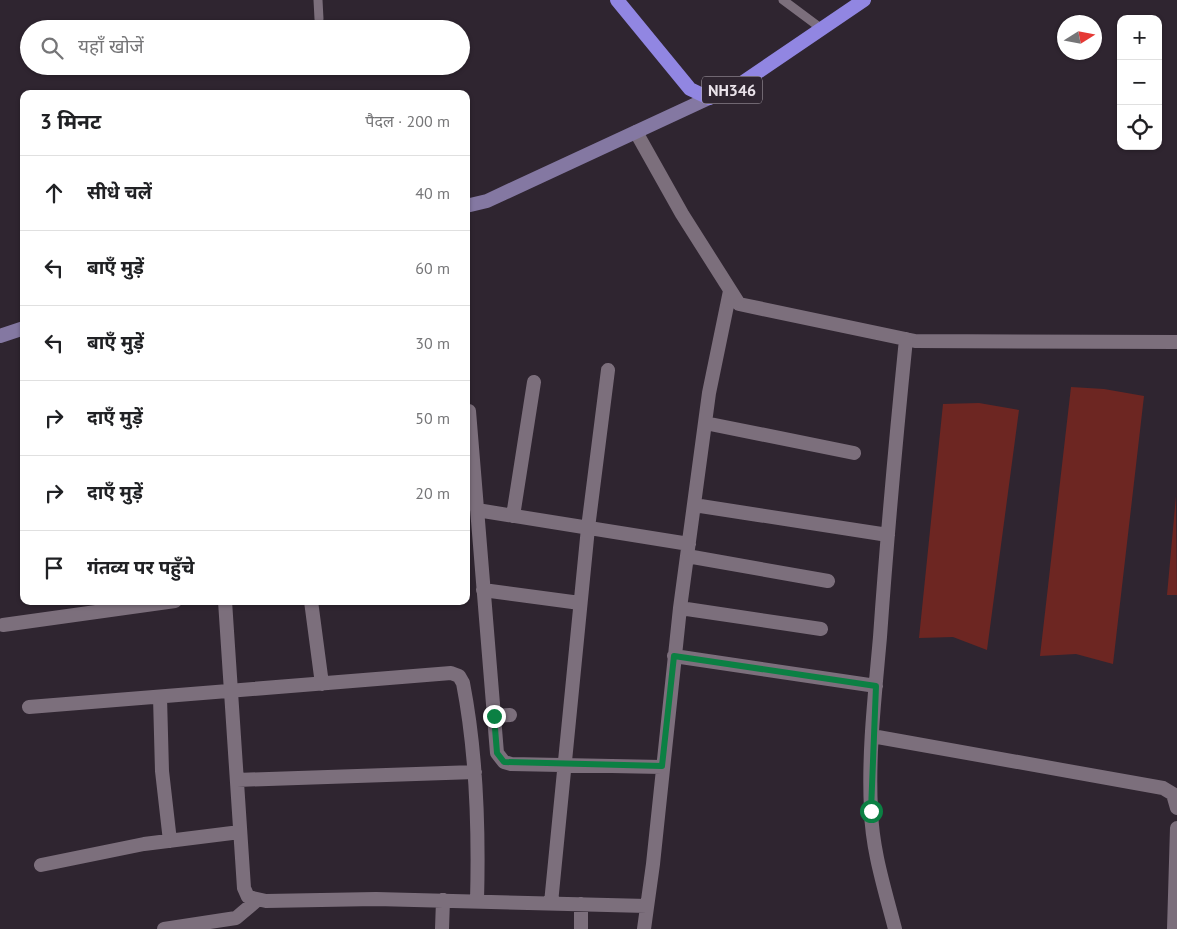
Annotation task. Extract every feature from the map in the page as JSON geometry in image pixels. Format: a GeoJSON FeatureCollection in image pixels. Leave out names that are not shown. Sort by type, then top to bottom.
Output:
{"type":"FeatureCollection","features":[{"type":"Feature","properties":{"kind":"highway","name":"NH346"},"geometry":{"type":"LineString","coordinates":[[617,0],[690,89],[709,98],[730,92],[864,0]]}},
{"type":"Feature","properties":{"kind":"main road"},"geometry":{"type":"LineString","coordinates":[[470,205],[487,201],[709,98]]}},
{"type":"Feature","properties":{"kind":"main road"},"geometry":{"type":"LineString","coordinates":[[0,336],[20,329]]}},
{"type":"Feature","properties":{"kind":"street"},"geometry":{"type":"LineString","coordinates":[[636,132],[682,214],[739,304],[906,339],[1177,342]]}},
{"type":"Feature","properties":{"kind":"street"},"geometry":{"type":"LineString","coordinates":[[644,929],[654,864],[662,766],[680,608],[705,423],[730,291]]}},
{"type":"Feature","properties":{"kind":"street"},"geometry":{"type":"LineString","coordinates":[[895,929],[875,846],[871,811],[872,736],[906,339]]}},
{"type":"Feature","properties":{"kind":"street"},"geometry":{"type":"LineString","coordinates":[[551,903],[580,602],[608,370]]}},
{"type":"Feature","properties":{"kind":"street"},"geometry":{"type":"LineString","coordinates":[[513,516],[534,382]]}},
{"type":"Feature","properties":{"kind":"street"},"geometry":{"type":"LineString","coordinates":[[705,423],[854,453]]}},
{"type":"Feature","properties":{"kind":"street"},"geometry":{"type":"LineString","coordinates":[[470,445],[497,753],[504,762],[662,766]]}},
{"type":"Feature","properties":{"kind":"street"},"geometry":{"type":"LineString","coordinates":[[694,505],[888,535]]}},
{"type":"Feature","properties":{"kind":"street"},"geometry":{"type":"LineString","coordinates":[[477,510],[588,528],[828,581]]}},
{"type":"Feature","properties":{"kind":"street"},"geometry":{"type":"LineString","coordinates":[[483,590],[580,602]]}},
{"type":"Feature","properties":{"kind":"street"},"geometry":{"type":"LineString","coordinates":[[3,625],[146,605]]}},
{"type":"Feature","properties":{"kind":"street"},"geometry":{"type":"LineString","coordinates":[[224,605],[244,888],[248,897],[256,901],[443,900],[647,906]]}},
{"type":"Feature","properties":{"kind":"street"},"geometry":{"type":"LineString","coordinates":[[312,605],[322,684]]}},
{"type":"Feature","properties":{"kind":"street"},"geometry":{"type":"LineString","coordinates":[[680,608],[821,628]]}},
{"type":"Feature","properties":{"kind":"street"},"geometry":{"type":"LineString","coordinates":[[674,656],[876,686]]}},
{"type":"Feature","properties":{"kind":"street"},"geometry":{"type":"LineString","coordinates":[[29,707],[451,673],[459,676],[466,696],[475,772],[479,836],[477,902]]}},
{"type":"Feature","properties":{"kind":"street"},"geometry":{"type":"LineString","coordinates":[[160,697],[162,771],[170,841]]}},
{"type":"Feature","properties":{"kind":"street"},"geometry":{"type":"LineString","coordinates":[[494,716],[510,715]]}},
{"type":"Feature","properties":{"kind":"street"},"geometry":{"type":"LineString","coordinates":[[872,736],[1163,788],[1173,794],[1177,808]]}},
{"type":"Feature","properties":{"kind":"street"},"geometry":{"type":"LineString","coordinates":[[237,780],[475,772]]}},
{"type":"Feature","properties":{"kind":"street"},"geometry":{"type":"LineString","coordinates":[[1174,929],[1177,828]]}},
{"type":"Feature","properties":{"kind":"street"},"geometry":{"type":"LineString","coordinates":[[41,865],[128,847],[240,832]]}},
{"type":"Feature","properties":{"kind":"street"},"geometry":{"type":"LineString","coordinates":[[442,929],[443,900]]}},
{"type":"Feature","properties":{"kind":"street"},"geometry":{"type":"LineString","coordinates":[[164,929],[236,918],[256,901]]}},
{"type":"Feature","properties":{"kind":"street"},"geometry":{"type":"LineString","coordinates":[[581,904],[581,929]]}},
{"type":"Feature","properties":{"kind":"lane"},"geometry":{"type":"LineString","coordinates":[[318,0],[319,19]]}},
{"type":"Feature","properties":{"kind":"lane"},"geometry":{"type":"LineString","coordinates":[[783,0],[822,28]]}},
{"type":"Feature","properties":{"kind":"building"},"geometry":{"type":"Polygon","coordinates":[[[1071,387],[1104,389],[1144,396],[1113,664],[1076,654],[1040,656],[1071,387]]]}},
{"type":"Feature","properties":{"kind":"building"},"geometry":{"type":"Polygon","coordinates":[[[979,403],[1019,410],[987,650],[953,637],[919,638],[943,404],[979,403]]]}},
{"type":"Feature","properties":{"kind":"building"},"geometry":{"type":"Polygon","coordinates":[[[1176,496],[1177,595],[1167,595],[1176,496]]]}},
{"type":"Feature","properties":{"kind":"route"},"geometry":{"type":"LineString","coordinates":[[494,716],[497,753],[504,762],[511,764],[662,766],[674,656],[876,686],[872,736],[871,811]]}}]}
